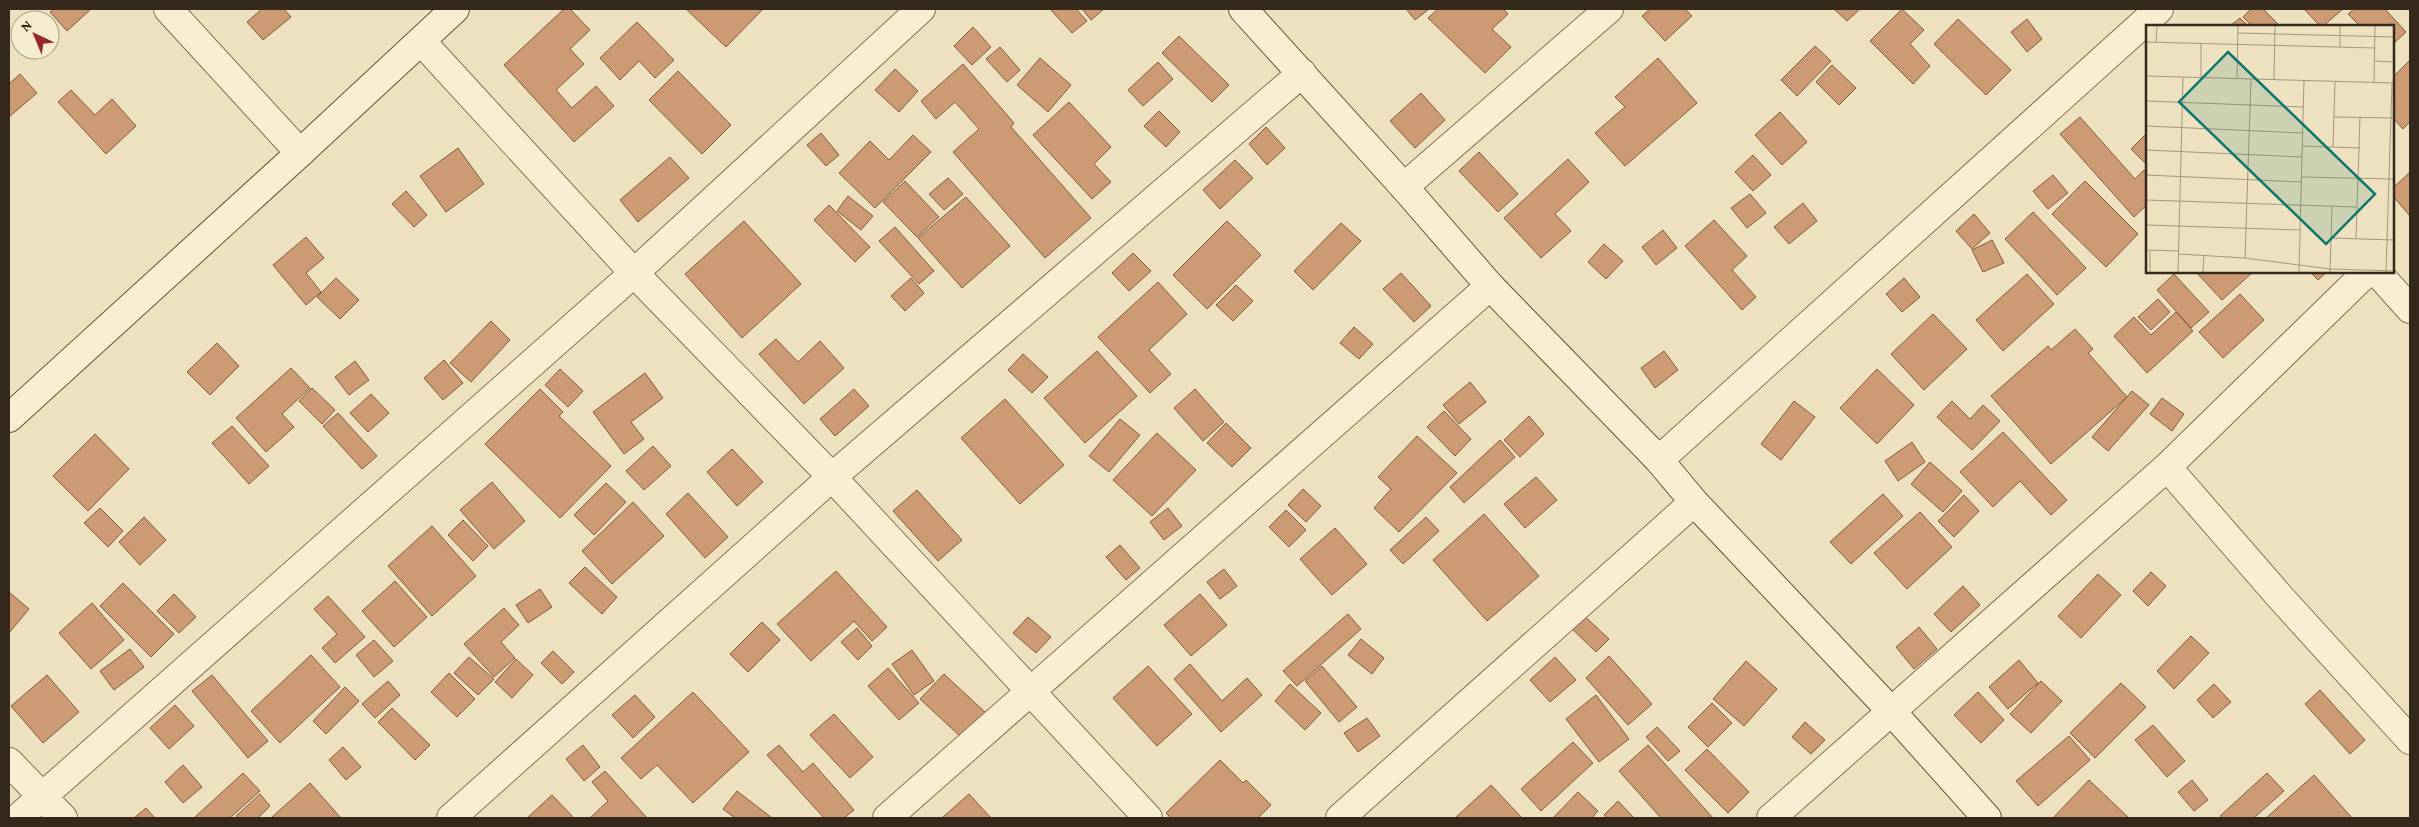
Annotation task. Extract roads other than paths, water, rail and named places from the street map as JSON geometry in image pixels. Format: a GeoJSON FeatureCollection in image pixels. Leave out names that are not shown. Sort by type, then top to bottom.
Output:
{"type":"FeatureCollection","features":[{"type":"Feature","properties":{"kind":"street"},"geometry":{"type":"LineString","coordinates":[[168,9],[300,153]]}},
{"type":"Feature","properties":{"kind":"street"},"geometry":{"type":"LineString","coordinates":[[9,418],[455,9]]}},
{"type":"Feature","properties":{"kind":"street"},"geometry":{"type":"LineString","coordinates":[[18,818],[634,273],[921,9]]}},
{"type":"Feature","properties":{"kind":"street"},"geometry":{"type":"LineString","coordinates":[[1243,9],[1404,187],[1490,286],[1659,460],[1694,502],[1892,712],[1987,818]]}},
{"type":"Feature","properties":{"kind":"street"},"geometry":{"type":"LineString","coordinates":[[1404,187],[1609,9]]}},
{"type":"Feature","properties":{"kind":"street"},"geometry":{"type":"LineString","coordinates":[[1659,460],[2152,15]]}},
{"type":"Feature","properties":{"kind":"street"},"geometry":{"type":"LineString","coordinates":[[421,41],[634,273],[832,477],[1148,818]]}},
{"type":"Feature","properties":{"kind":"street"},"geometry":{"type":"LineString","coordinates":[[451,818],[832,477],[1302,73]]}},
{"type":"Feature","properties":{"kind":"street"},"geometry":{"type":"LineString","coordinates":[[1771,818],[2166,468],[2367,272]]}},
{"type":"Feature","properties":{"kind":"street"},"geometry":{"type":"LineString","coordinates":[[2377,272],[2410,309]]}},
{"type":"Feature","properties":{"kind":"street"},"geometry":{"type":"LineString","coordinates":[[887,818],[1490,286]]}},
{"type":"Feature","properties":{"kind":"street"},"geometry":{"type":"LineString","coordinates":[[2166,468],[2410,740]]}},
{"type":"Feature","properties":{"kind":"street"},"geometry":{"type":"LineString","coordinates":[[1340,818],[1694,502]]}},
{"type":"Feature","properties":{"kind":"street"},"geometry":{"type":"LineString","coordinates":[[9,762],[63,818]]}}]}
